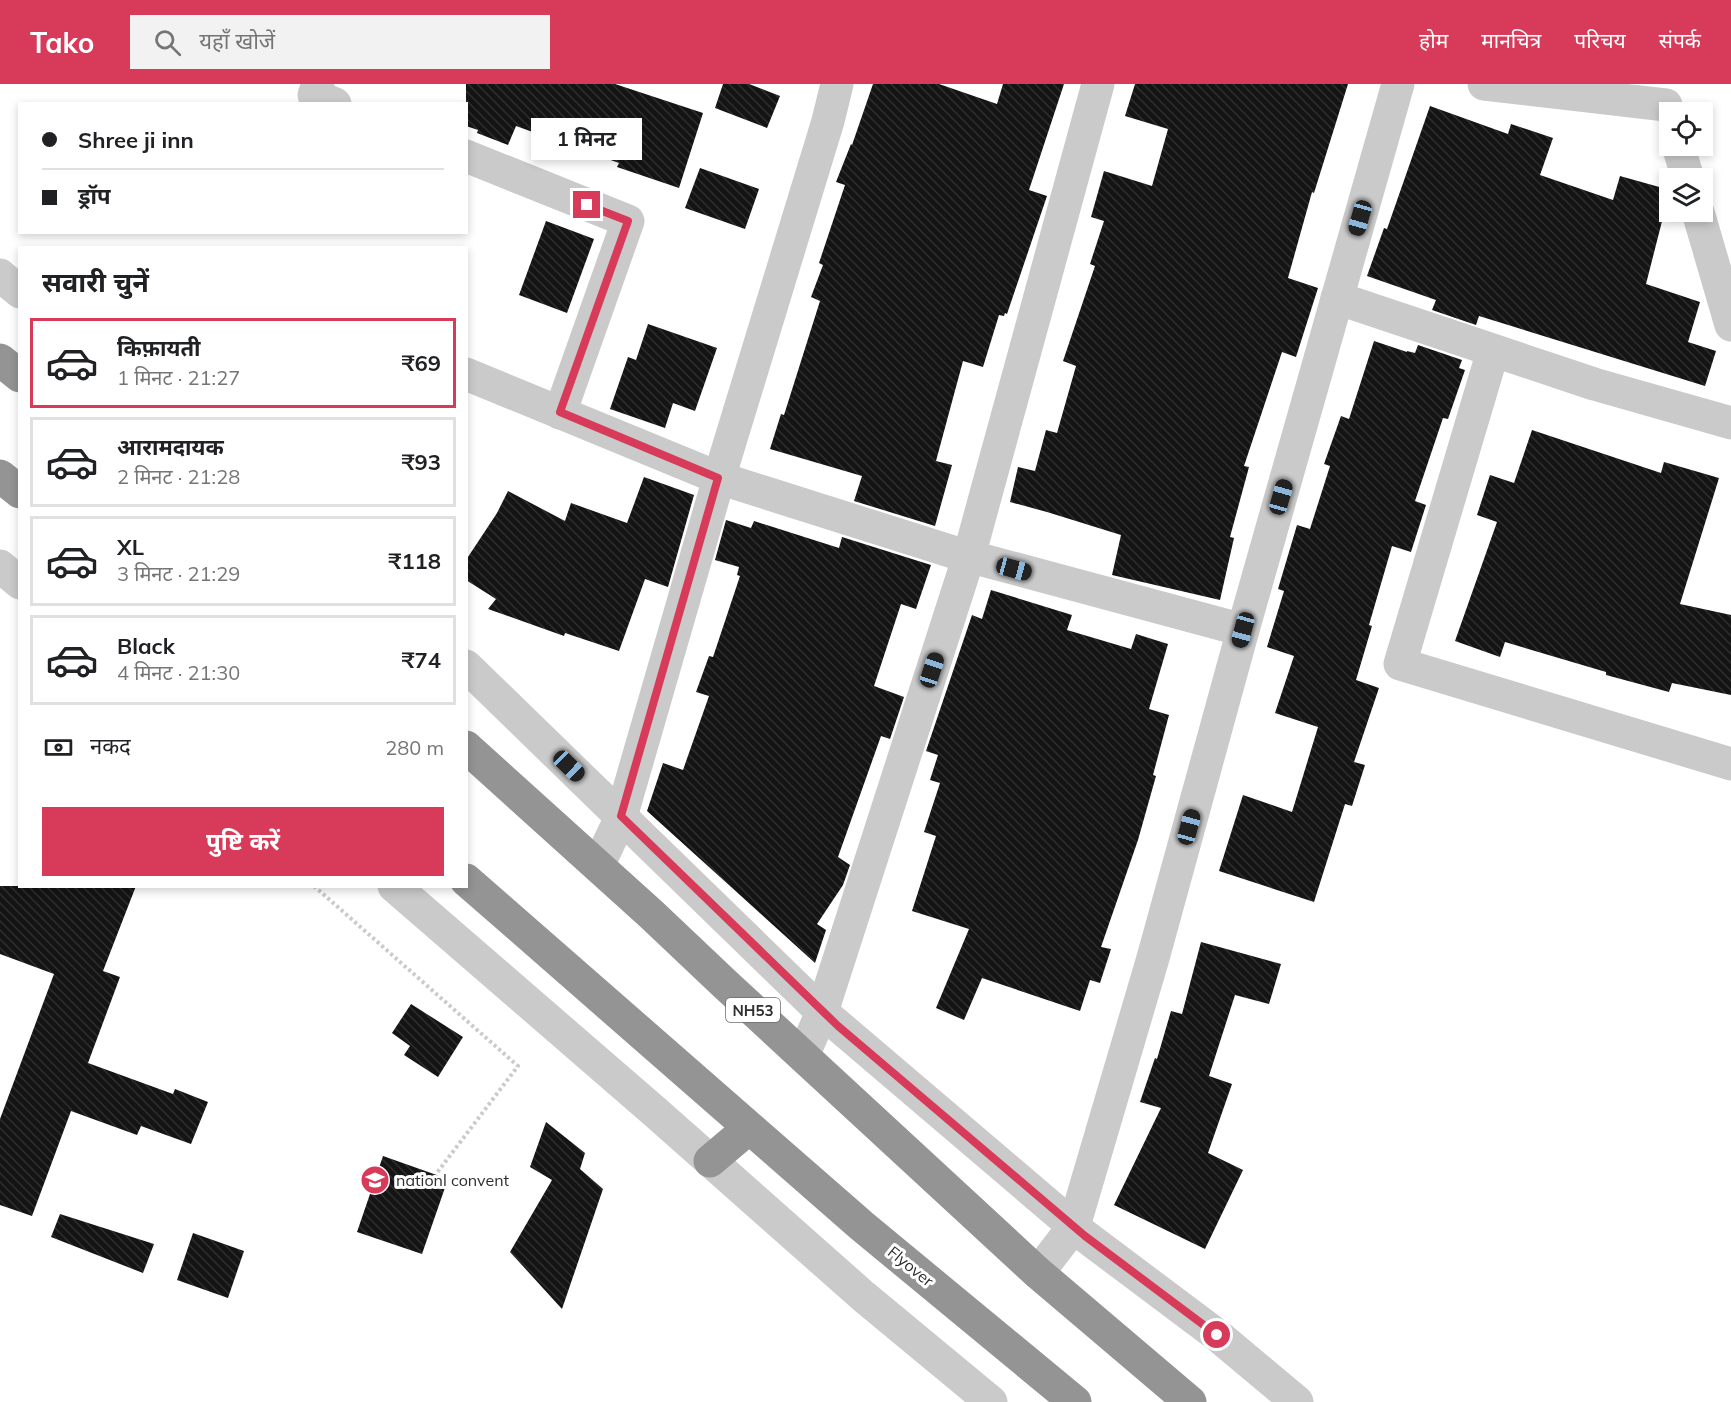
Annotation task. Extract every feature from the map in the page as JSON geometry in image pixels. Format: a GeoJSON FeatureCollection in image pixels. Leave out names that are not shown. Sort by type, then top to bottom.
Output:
{"type":"FeatureCollection","features":[{"type":"Feature","properties":{"kind":"highway"},"geometry":{"type":"LineString","coordinates":[[0,360],[18,374]]}},
{"type":"Feature","properties":{"kind":"highway"},"geometry":{"type":"LineString","coordinates":[[0,476],[18,490]]}},
{"type":"Feature","properties":{"kind":"highway","name":"NH53"},"geometry":{"type":"LineString","coordinates":[[468,749],[1038,1273],[1190,1402]]}},
{"type":"Feature","properties":{"kind":"highway","name":"Flyover"},"geometry":{"type":"LineString","coordinates":[[468,882],[862,1226],[1075,1402]]}},
{"type":"Feature","properties":{"kind":"highway"},"geometry":{"type":"LineString","coordinates":[[710,1161],[749,1128]]}},
{"type":"Feature","properties":{"kind":"street"},"geometry":{"type":"LineString","coordinates":[[318,84],[314,95],[330,102]]}},
{"type":"Feature","properties":{"kind":"street"},"geometry":{"type":"LineString","coordinates":[[598,866],[621,816],[718,478],[837,84]]}},
{"type":"Feature","properties":{"kind":"street"},"geometry":{"type":"LineString","coordinates":[[803,1056],[822,1012],[969,556],[1098,84]]}},
{"type":"Feature","properties":{"kind":"street"},"geometry":{"type":"LineString","coordinates":[[1038,1273],[1074,1226],[1153,958],[1243,630],[1398,84]]}},
{"type":"Feature","properties":{"kind":"street"},"geometry":{"type":"LineString","coordinates":[[1484,84],[1665,102]]}},
{"type":"Feature","properties":{"kind":"street"},"geometry":{"type":"LineString","coordinates":[[468,157],[628,221],[560,412]]}},
{"type":"Feature","properties":{"kind":"street"},"geometry":{"type":"LineString","coordinates":[[1701,222],[1731,325]]}},
{"type":"Feature","properties":{"kind":"street"},"geometry":{"type":"LineString","coordinates":[[0,275],[18,290]]}},
{"type":"Feature","properties":{"kind":"street"},"geometry":{"type":"LineString","coordinates":[[1337,298],[1594,384],[1731,423]]}},
{"type":"Feature","properties":{"kind":"street"},"geometry":{"type":"LineString","coordinates":[[1493,351],[1400,664],[1731,764]]}},
{"type":"Feature","properties":{"kind":"street"},"geometry":{"type":"LineString","coordinates":[[468,375],[718,478],[969,556],[1243,630]]}},
{"type":"Feature","properties":{"kind":"street"},"geometry":{"type":"LineString","coordinates":[[0,566],[18,581]]}},
{"type":"Feature","properties":{"kind":"street"},"geometry":{"type":"LineString","coordinates":[[468,668],[822,1012],[1074,1226],[1217,1335],[1297,1402]]}},
{"type":"Feature","properties":{"kind":"street"},"geometry":{"type":"LineString","coordinates":[[396,888],[863,1296],[991,1402]]}},
{"type":"Feature","properties":{"kind":"path"},"geometry":{"type":"LineString","coordinates":[[316,888],[518,1066],[435,1174]]}},
{"type":"Feature","properties":{"kind":"building"},"geometry":{"type":"Polygon","coordinates":[[[466,84],[615,84],[703,113],[679,188],[617,167],[619,163],[516,126],[508,145],[477,133],[478,130],[468,127],[468,102],[466,102],[466,84]]]}},
{"type":"Feature","properties":{"kind":"building"},"geometry":{"type":"Polygon","coordinates":[[[723,84],[749,84],[780,96],[767,128],[715,108],[723,84]]]}},
{"type":"Feature","properties":{"kind":"building"},"geometry":{"type":"Polygon","coordinates":[[[873,84],[939,84],[997,104],[1003,84],[1064,84],[1029,190],[1047,196],[1007,314],[999,315],[983,367],[963,361],[936,461],[952,465],[935,526],[854,501],[862,476],[770,449],[781,414],[784,415],[820,301],[811,297],[823,265],[819,263],[845,185],[836,182],[852,145],[873,84]]]}},
{"type":"Feature","properties":{"kind":"building"},"geometry":{"type":"Polygon","coordinates":[[[1135,84],[1348,84],[1314,193],[1312,192],[1288,278],[1318,288],[1296,357],[1282,352],[1244,466],[1249,467],[1230,537],[1234,538],[1220,600],[1112,575],[1121,535],[1010,502],[1018,467],[1035,471],[1046,430],[1057,433],[1076,366],[1063,361],[1095,266],[1090,264],[1104,221],[1091,217],[1104,171],[1152,186],[1168,129],[1125,116],[1135,84]]]}},
{"type":"Feature","properties":{"kind":"building"},"geometry":{"type":"Polygon","coordinates":[[[1430,106],[1508,134],[1511,124],[1553,138],[1540,175],[1613,200],[1620,176],[1659,187],[1659,222],[1662,222],[1646,284],[1700,302],[1688,342],[1716,351],[1705,386],[1479,316],[1476,325],[1432,310],[1436,300],[1367,276],[1384,228],[1387,229],[1430,106]]]}},
{"type":"Feature","properties":{"kind":"building"},"geometry":{"type":"Polygon","coordinates":[[[700,168],[759,189],[745,229],[685,208],[700,168]]]}},
{"type":"Feature","properties":{"kind":"building"},"geometry":{"type":"Polygon","coordinates":[[[546,221],[594,239],[567,313],[519,295],[546,221]]]}},
{"type":"Feature","properties":{"kind":"building"},"geometry":{"type":"Polygon","coordinates":[[[648,324],[717,348],[695,411],[673,403],[665,428],[610,409],[628,357],[636,360],[648,324]]]}},
{"type":"Feature","properties":{"kind":"building"},"geometry":{"type":"Polygon","coordinates":[[[1374,341],[1415,353],[1418,345],[1462,360],[1459,368],[1465,370],[1448,419],[1443,418],[1415,501],[1426,505],[1411,552],[1392,546],[1369,625],[1372,626],[1356,680],[1379,688],[1354,762],[1365,765],[1352,806],[1345,804],[1314,902],[1219,871],[1243,795],[1292,812],[1318,727],[1275,713],[1294,656],[1267,647],[1284,591],[1278,589],[1297,525],[1310,529],[1330,466],[1324,464],[1341,416],[1349,419],[1374,341]]]}},
{"type":"Feature","properties":{"kind":"building"},"geometry":{"type":"Polygon","coordinates":[[[1532,430],[1661,473],[1664,462],[1719,478],[1680,604],[1731,615],[1731,695],[1672,683],[1669,692],[1606,675],[1606,672],[1505,642],[1500,657],[1455,641],[1497,522],[1477,515],[1490,475],[1514,483],[1532,430]]]}},
{"type":"Feature","properties":{"kind":"building"},"geometry":{"type":"Polygon","coordinates":[[[644,477],[694,495],[668,587],[645,579],[619,651],[565,633],[564,636],[488,609],[496,599],[468,581],[468,557],[497,513],[508,491],[565,521],[571,503],[627,523],[644,477]]]}},
{"type":"Feature","properties":{"kind":"building"},"geometry":{"type":"Polygon","coordinates":[[[726,520],[751,528],[754,521],[839,548],[842,537],[931,565],[916,609],[901,604],[874,686],[904,697],[890,739],[881,736],[838,857],[850,865],[843,885],[817,924],[826,930],[815,963],[647,811],[663,763],[683,770],[709,696],[696,692],[709,656],[713,657],[740,576],[737,575],[739,567],[715,560],[726,520]]]}},
{"type":"Feature","properties":{"kind":"building"},"geometry":{"type":"Polygon","coordinates":[[[991,590],[1072,615],[1067,630],[1131,649],[1136,634],[1168,644],[1149,709],[1169,715],[1153,775],[1156,776],[1138,840],[1101,947],[1111,949],[1100,983],[1090,980],[1080,1011],[982,978],[964,1020],[936,1008],[969,929],[912,911],[936,836],[924,832],[940,783],[930,780],[938,755],[926,751],[972,615],[982,619],[991,590]]]}},
{"type":"Feature","properties":{"kind":"building"},"geometry":{"type":"Polygon","coordinates":[[[0,886],[135,888],[103,971],[120,977],[88,1063],[173,1094],[175,1089],[208,1102],[191,1144],[141,1126],[137,1135],[71,1111],[32,1216],[0,1205],[0,1119],[54,974],[0,954],[0,886]]]}},
{"type":"Feature","properties":{"kind":"building"},"geometry":{"type":"Polygon","coordinates":[[[1201,942],[1281,964],[1269,1004],[1235,995],[1209,1076],[1232,1084],[1208,1153],[1243,1170],[1205,1249],[1114,1205],[1161,1108],[1140,1102],[1155,1058],[1157,1059],[1171,1011],[1182,1014],[1201,942]]]}},
{"type":"Feature","properties":{"kind":"building"},"geometry":{"type":"Polygon","coordinates":[[[411,1004],[463,1037],[438,1077],[404,1055],[410,1046],[392,1033],[411,1004]]]}},
{"type":"Feature","properties":{"kind":"building"},"geometry":{"type":"Polygon","coordinates":[[[546,1122],[585,1153],[580,1169],[603,1189],[562,1309],[510,1252],[552,1180],[530,1167],[546,1122]]]}},
{"type":"Feature","properties":{"kind":"building"},"geometry":{"type":"Polygon","coordinates":[[[383,1156],[448,1179],[422,1254],[357,1232],[383,1156]]]}},
{"type":"Feature","properties":{"kind":"building"},"geometry":{"type":"Polygon","coordinates":[[[60,1214],[154,1244],[143,1273],[51,1237],[60,1214]]]}},
{"type":"Feature","properties":{"kind":"building"},"geometry":{"type":"Polygon","coordinates":[[[193,1233],[244,1251],[228,1298],[177,1280],[193,1233]]]}},
{"type":"Feature","properties":{"kind":"place","name":"nationl convent"},"geometry":{"type":"Point","coordinates":[375,1180]}},
{"type":"Feature","properties":{"kind":"route"},"geometry":{"type":"LineString","coordinates":[[587,205],[628,221],[560,412],[718,478],[621,816],[838,1026],[1085,1236],[1217,1335]]}}]}
